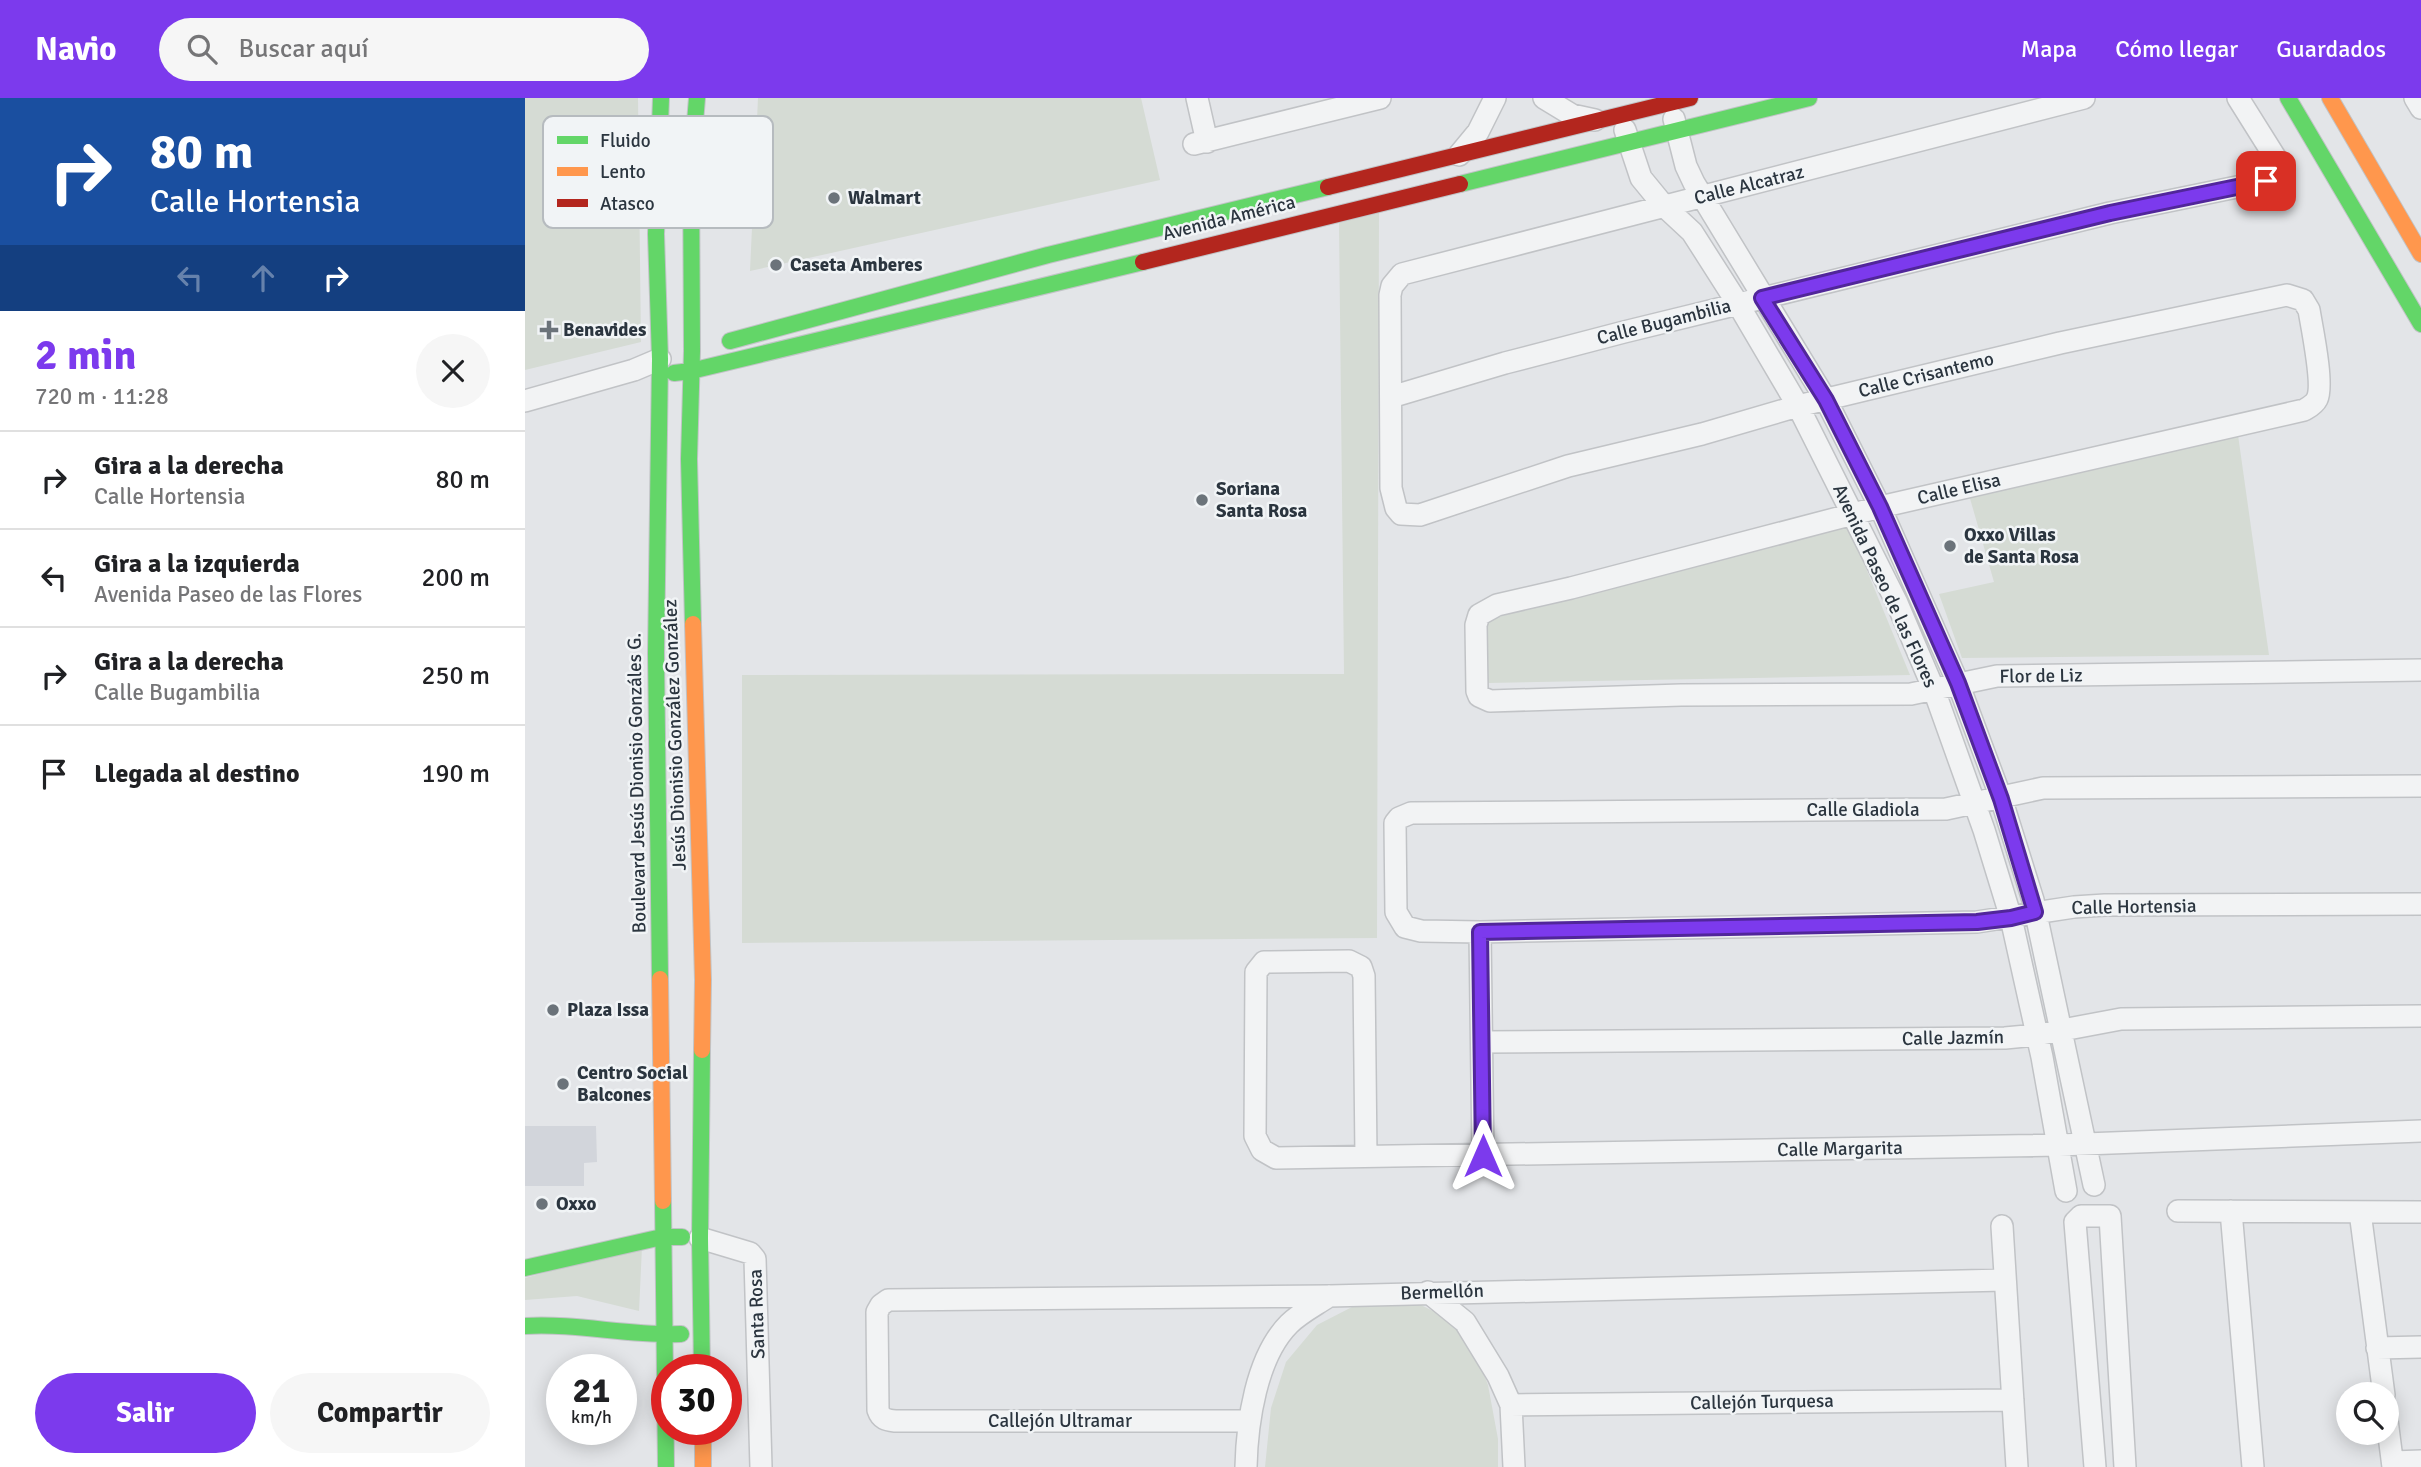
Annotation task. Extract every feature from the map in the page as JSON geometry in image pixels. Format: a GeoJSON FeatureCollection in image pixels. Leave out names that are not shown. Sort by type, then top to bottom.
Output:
{"type":"FeatureCollection","features":[{"type":"Feature","properties":{"kind":"main road","name":"Boulevard Jesús Dionisio Gonzáles G."},"geometry":{"type":"LineString","coordinates":[[660,116],[661,98]]}},
{"type":"Feature","properties":{"kind":"main road","name":"Jesús Dionisio González González"},"geometry":{"type":"LineString","coordinates":[[696,116],[697,98]]}},
{"type":"Feature","properties":{"kind":"main road","name":"Avenida América"},"geometry":{"type":"LineString","coordinates":[[659,367],[691,371],[1809,98]]}},
{"type":"Feature","properties":{"kind":"main road"},"geometry":{"type":"LineString","coordinates":[[2288,98],[2421,324]]}},
{"type":"Feature","properties":{"kind":"main road"},"geometry":{"type":"LineString","coordinates":[[2330,98],[2421,254]]}},
{"type":"Feature","properties":{"kind":"main road","name":"Avenida América"},"geometry":{"type":"LineString","coordinates":[[659,367],[692,351],[1048,255],[1679,101]]}},
{"type":"Feature","properties":{"kind":"main road"},"geometry":{"type":"LineString","coordinates":[[1329,187],[1328,204],[1333,211],[1341,213]]}},
{"type":"Feature","properties":{"kind":"main road"},"geometry":{"type":"LineString","coordinates":[[1286,198],[1297,204],[1301,211],[1295,224]]}},
{"type":"Feature","properties":{"kind":"main road","name":"Boulevard Jesús Dionisio Gonzáles G."},"geometry":{"type":"LineString","coordinates":[[656,228],[659,367],[656,653],[666,1467]]}},
{"type":"Feature","properties":{"kind":"main road","name":"Jesús Dionisio González González"},"geometry":{"type":"LineString","coordinates":[[691,228],[690,558],[699,774],[703,979],[700,1238],[702,1354]]}},
{"type":"Feature","properties":{"kind":"main road","name":"Santa Rosa"},"geometry":{"type":"LineString","coordinates":[[525,1268],[662,1237],[700,1238]]}},
{"type":"Feature","properties":{"kind":"main road"},"geometry":{"type":"LineString","coordinates":[[525,1326],[577,1325],[663,1336],[702,1333]]}},
{"type":"Feature","properties":{"kind":"main road"},"geometry":{"type":"LineString","coordinates":[[703,1445],[703,1467]]}},
{"type":"Feature","properties":{"kind":"street"},"geometry":{"type":"LineString","coordinates":[[1197,98],[1200,143],[1380,98]]}},
{"type":"Feature","properties":{"kind":"street"},"geometry":{"type":"LineString","coordinates":[[1458,155],[1478,132],[1495,98]]}},
{"type":"Feature","properties":{"kind":"street"},"geometry":{"type":"LineString","coordinates":[[1544,98],[1572,115],[1597,121]]}},
{"type":"Feature","properties":{"kind":"street","name":"Calle Alcatraz"},"geometry":{"type":"LineString","coordinates":[[1391,397],[1390,295],[1395,281],[1402,274],[2084,98]]}},
{"type":"Feature","properties":{"kind":"street","name":"Calle Bugambilia"},"geometry":{"type":"LineString","coordinates":[[1391,397],[1505,363],[1762,298],[2110,213],[2266,181],[2276,171],[2275,157],[2238,98]]}},
{"type":"Feature","properties":{"kind":"street"},"geometry":{"type":"LineString","coordinates":[[2415,98],[2421,108]]}},
{"type":"Feature","properties":{"kind":"street","name":"Avenida Paseo de las Flores"},"geometry":{"type":"LineString","coordinates":[[1679,101],[1677,130],[1686,166],[1762,298],[1826,400],[1880,507],[1958,683],[2001,799],[2035,912],[2086,1144]]}},
{"type":"Feature","properties":{"kind":"street","name":"Avenida Paseo de las Flores"},"geometry":{"type":"LineString","coordinates":[[1620,115],[1641,178],[1664,206],[1692,232],[1738,304],[1798,406],[1897,603],[1934,690],[2011,918],[2059,1145]]}},
{"type":"Feature","properties":{"kind":"street","name":"Calle Crisantemo"},"geometry":{"type":"LineString","coordinates":[[1391,397],[1391,488],[1401,514],[1420,515],[1568,466],[1702,434],[1798,406],[2049,346],[2287,295]]}},
{"type":"Feature","properties":{"kind":"street","name":"Calle Elisa"},"geometry":{"type":"LineString","coordinates":[[1495,701],[1485,699],[1477,691],[1476,625],[1479,615],[1497,605],[1880,507],[2291,413],[2312,405],[2317,399],[2320,385],[2309,310],[2303,300],[2287,295]]}},
{"type":"Feature","properties":{"kind":"street"},"geometry":{"type":"LineString","coordinates":[[525,401],[634,370],[659,367]]}},
{"type":"Feature","properties":{"kind":"street","name":"Flor de Liz"},"geometry":{"type":"LineString","coordinates":[[1495,701],[1681,695],[1912,694],[1997,677],[2421,670]]}},
{"type":"Feature","properties":{"kind":"street","name":"Calle Gladiola"},"geometry":{"type":"LineString","coordinates":[[1395,912],[1395,823],[1399,818],[1411,813],[1946,809],[2043,788],[2421,786]]}},
{"type":"Feature","properties":{"kind":"street","name":"Calle Hortensia"},"geometry":{"type":"LineString","coordinates":[[1395,912],[1401,923],[1412,930],[1480,932],[1965,922],[2105,905],[2421,905]]}},
{"type":"Feature","properties":{"kind":"street"},"geometry":{"type":"LineString","coordinates":[[1480,932],[1483,1156]]}},
{"type":"Feature","properties":{"kind":"street","name":"Calle Margarita"},"geometry":{"type":"LineString","coordinates":[[1366,1156],[1364,976],[1357,964],[1349,961],[1264,962],[1256,972],[1255,1136],[1262,1150],[1276,1158],[2059,1145],[2421,1131]]}},
{"type":"Feature","properties":{"kind":"street","name":"Calle Jazmín"},"geometry":{"type":"LineString","coordinates":[[1483,1042],[2005,1038],[2121,1019],[2421,1016]]}},
{"type":"Feature","properties":{"kind":"street"},"geometry":{"type":"LineString","coordinates":[[2086,1144],[2094,1185]]}},
{"type":"Feature","properties":{"kind":"street"},"geometry":{"type":"LineString","coordinates":[[2059,1145],[2066,1191]]}},
{"type":"Feature","properties":{"kind":"street"},"geometry":{"type":"LineString","coordinates":[[2178,1211],[2421,1212]]}},
{"type":"Feature","properties":{"kind":"street"},"geometry":{"type":"LineString","coordinates":[[2231,1211],[2252,1467]]}},
{"type":"Feature","properties":{"kind":"street"},"geometry":{"type":"LineString","coordinates":[[2360,1212],[2382,1382]]}},
{"type":"Feature","properties":{"kind":"street"},"geometry":{"type":"LineString","coordinates":[[2095,1467],[2075,1222],[2078,1217],[2110,1216],[2125,1467]]}},
{"type":"Feature","properties":{"kind":"street"},"geometry":{"type":"LineString","coordinates":[[2002,1226],[2017,1467]]}},
{"type":"Feature","properties":{"kind":"street","name":"Santa Rosa"},"geometry":{"type":"LineString","coordinates":[[700,1238],[750,1253],[755,1259],[761,1467]]}},
{"type":"Feature","properties":{"kind":"street","name":"Bermellón"},"geometry":{"type":"LineString","coordinates":[[878,1410],[877,1312],[888,1300],[1329,1296],[2004,1280]]}},
{"type":"Feature","properties":{"kind":"street"},"geometry":{"type":"LineString","coordinates":[[1428,1292],[1465,1322],[1487,1355],[1511,1405],[1514,1467]]}},
{"type":"Feature","properties":{"kind":"street"},"geometry":{"type":"LineString","coordinates":[[1246,1467],[1248,1421],[1257,1383],[1274,1345],[1289,1324],[1329,1296]]}},
{"type":"Feature","properties":{"kind":"street"},"geometry":{"type":"LineString","coordinates":[[2377,1348],[2421,1347]]}},
{"type":"Feature","properties":{"kind":"street","name":"Callejón Turquesa"},"geometry":{"type":"LineString","coordinates":[[1511,1405],[2013,1399]]}},
{"type":"Feature","properties":{"kind":"street","name":"Callejón Ultramar"},"geometry":{"type":"LineString","coordinates":[[878,1410],[880,1416],[895,1421],[1248,1421]]}},
{"type":"Feature","properties":{"kind":"street"},"geometry":{"type":"LineString","coordinates":[[2390,1445],[2393,1464],[2421,1461]]}},
{"type":"Feature","properties":{"kind":"shaded area"},"geometry":{"type":"Polygon","coordinates":[[[525,98],[638,98],[638,116],[543,116],[543,228],[640,228],[641,342],[525,370],[525,98]]]}},
{"type":"Feature","properties":{"kind":"shaded area","name":"Walmart"},"geometry":{"type":"Polygon","coordinates":[[[758,98],[1141,98],[1160,180],[750,271],[752,228],[773,228],[773,116],[757,116],[758,98]]]}},
{"type":"Feature","properties":{"kind":"shaded area"},"geometry":{"type":"Polygon","coordinates":[[[1379,213],[1377,938],[742,943],[742,675],[1344,674],[1339,223],[1379,213]]]}},
{"type":"Feature","properties":{"kind":"shaded area"},"geometry":{"type":"Polygon","coordinates":[[[2238,435],[2269,655],[1962,658],[1939,594],[1994,582],[1969,495],[2238,435]]]}},
{"type":"Feature","properties":{"kind":"shaded area"},"geometry":{"type":"Polygon","coordinates":[[[1847,522],[1910,675],[1488,683],[1484,621],[1847,522]]]}},
{"type":"Feature","properties":{"kind":"shaded area"},"geometry":{"type":"Polygon","coordinates":[[[525,1126],[596,1126],[597,1162],[584,1163],[584,1186],[525,1186],[525,1126]]]}},
{"type":"Feature","properties":{"kind":"shaded area"},"geometry":{"type":"Polygon","coordinates":[[[642,1247],[639,1311],[577,1296],[525,1300],[525,1278],[642,1247]]]}},
{"type":"Feature","properties":{"kind":"shaded area"},"geometry":{"type":"Polygon","coordinates":[[[1383,1302],[1419,1304],[1451,1320],[1475,1351],[1488,1385],[1498,1439],[1498,1467],[1265,1467],[1271,1408],[1286,1362],[1317,1325],[1354,1306],[1383,1302]]]}},
{"type":"Feature","properties":{"kind":"traffic: fast"},"geometry":{"type":"LineString","coordinates":[[660,116],[661,98]]}},
{"type":"Feature","properties":{"kind":"traffic: fast"},"geometry":{"type":"LineString","coordinates":[[696,116],[697,98]]}},
{"type":"Feature","properties":{"kind":"traffic: fast"},"geometry":{"type":"LineString","coordinates":[[1460,184],[1809,98]]}},
{"type":"Feature","properties":{"kind":"traffic: fast"},"geometry":{"type":"LineString","coordinates":[[2288,98],[2421,324]]}},
{"type":"Feature","properties":{"kind":"traffic: fast"},"geometry":{"type":"LineString","coordinates":[[730,341],[1048,255],[1328,187]]}},
{"type":"Feature","properties":{"kind":"traffic: fast"},"geometry":{"type":"LineString","coordinates":[[656,228],[660,359],[656,653],[660,979]]}},
{"type":"Feature","properties":{"kind":"traffic: fast"},"geometry":{"type":"LineString","coordinates":[[691,228],[689,459],[693,624]]}},
{"type":"Feature","properties":{"kind":"traffic: fast"},"geometry":{"type":"LineString","coordinates":[[674,373],[1143,262]]}},
{"type":"Feature","properties":{"kind":"traffic: fast"},"geometry":{"type":"LineString","coordinates":[[702,1050],[702,1354]]}},
{"type":"Feature","properties":{"kind":"traffic: fast"},"geometry":{"type":"LineString","coordinates":[[663,1201],[666,1467]]}},
{"type":"Feature","properties":{"kind":"traffic: fast"},"geometry":{"type":"LineString","coordinates":[[525,1268],[662,1237],[682,1237]]}},
{"type":"Feature","properties":{"kind":"traffic: fast"},"geometry":{"type":"LineString","coordinates":[[525,1326],[681,1334]]}},
{"type":"Feature","properties":{"kind":"traffic: slow"},"geometry":{"type":"LineString","coordinates":[[2330,98],[2421,254]]}},
{"type":"Feature","properties":{"kind":"traffic: slow"},"geometry":{"type":"LineString","coordinates":[[693,624],[703,980],[702,1050]]}},
{"type":"Feature","properties":{"kind":"traffic: slow"},"geometry":{"type":"LineString","coordinates":[[660,979],[663,1201]]}},
{"type":"Feature","properties":{"kind":"traffic: slow"},"geometry":{"type":"LineString","coordinates":[[703,1445],[703,1467]]}},
{"type":"Feature","properties":{"kind":"traffic: jam"},"geometry":{"type":"LineString","coordinates":[[1328,187],[1690,98]]}},
{"type":"Feature","properties":{"kind":"traffic: jam"},"geometry":{"type":"LineString","coordinates":[[1143,262],[1460,184]]}},
{"type":"Feature","properties":{"kind":"place","name":"Walmart"},"geometry":{"type":"Point","coordinates":[834,198]}},
{"type":"Feature","properties":{"kind":"place","name":"Caseta Amberes"},"geometry":{"type":"Point","coordinates":[776,265]}},
{"type":"Feature","properties":{"kind":"place","name":"Benavides"},"geometry":{"type":"Point","coordinates":[549,330]}},
{"type":"Feature","properties":{"kind":"place","name":"Soriana Santa Rosa"},"geometry":{"type":"Point","coordinates":[1202,500]}},
{"type":"Feature","properties":{"kind":"place","name":"Oxxo Villas de Santa Rosa"},"geometry":{"type":"Point","coordinates":[1950,546]}},
{"type":"Feature","properties":{"kind":"place","name":"Plaza Issa"},"geometry":{"type":"Point","coordinates":[553,1010]}},
{"type":"Feature","properties":{"kind":"place","name":"Centro Social Balcones"},"geometry":{"type":"Point","coordinates":[563,1084]}},
{"type":"Feature","properties":{"kind":"place","name":"Oxxo"},"geometry":{"type":"Point","coordinates":[542,1204]}},
{"type":"Feature","properties":{"kind":"route"},"geometry":{"type":"LineString","coordinates":[[1483,1156],[1480,932],[1977,922],[2035,912],[1981,742],[1958,683],[1880,507],[1826,400],[1762,298],[2110,213],[2266,181]]}}]}
